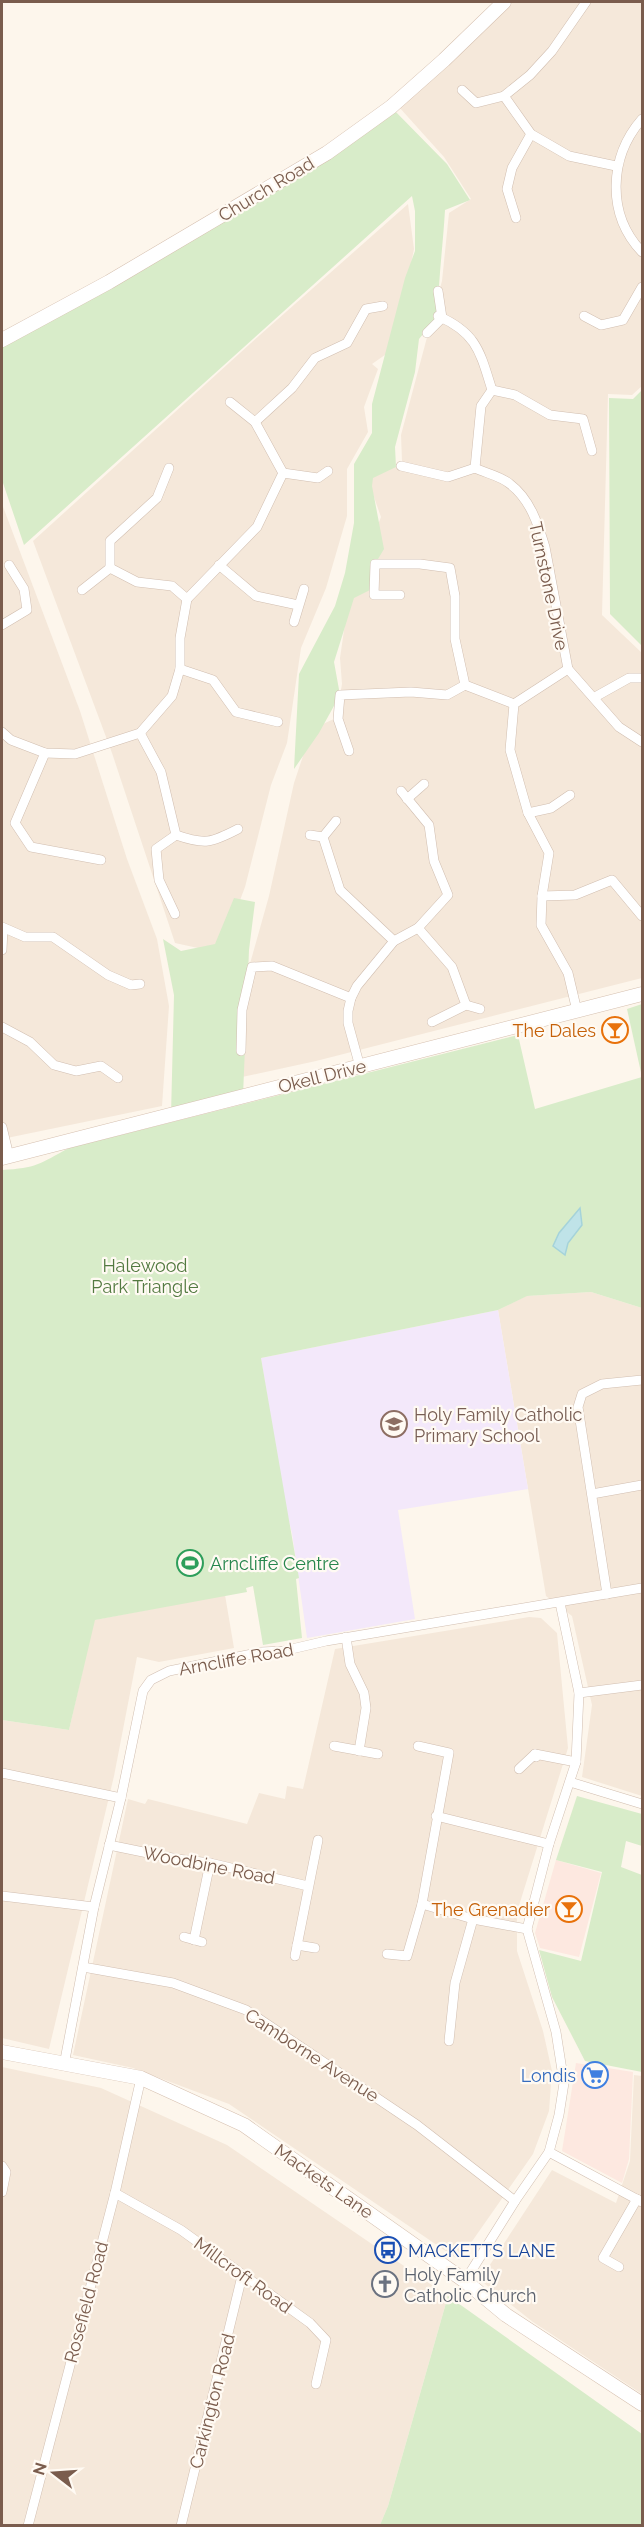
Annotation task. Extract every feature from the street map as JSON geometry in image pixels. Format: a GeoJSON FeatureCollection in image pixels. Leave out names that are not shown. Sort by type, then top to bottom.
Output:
{"type":"FeatureCollection","features":[{"type":"Feature","properties":{"kind":"street","name":"Church Road"},"geometry":{"type":"LineString","coordinates":[[2,340],[118,277],[353,135],[391,107],[504,2]]}},
{"type":"Feature","properties":{"kind":"street"},"geometry":{"type":"LineString","coordinates":[[462,90],[476,103],[504,96],[531,75],[552,51],[586,2]]}},
{"type":"Feature","properties":{"kind":"street"},"geometry":{"type":"LineString","coordinates":[[504,96],[531,134],[569,156],[616,166]]}},
{"type":"Feature","properties":{"kind":"street"},"geometry":{"type":"LineString","coordinates":[[642,119],[629,134],[616,166],[617,204],[642,252]]}},
{"type":"Feature","properties":{"kind":"street"},"geometry":{"type":"LineString","coordinates":[[516,218],[507,189],[512,168],[531,134]]}},
{"type":"Feature","properties":{"kind":"street"},"geometry":{"type":"LineString","coordinates":[[584,316],[601,325],[623,320],[642,286]]}},
{"type":"Feature","properties":{"kind":"street"},"geometry":{"type":"LineString","coordinates":[[427,333],[440,317],[438,291]]}},
{"type":"Feature","properties":{"kind":"street"},"geometry":{"type":"LineString","coordinates":[[255,422],[292,388],[315,358],[347,343],[366,309],[383,306]]}},
{"type":"Feature","properties":{"kind":"street"},"geometry":{"type":"LineString","coordinates":[[440,317],[456,324],[470,335],[483,360],[492,390]]}},
{"type":"Feature","properties":{"kind":"street"},"geometry":{"type":"LineString","coordinates":[[492,390],[515,395],[550,415],[583,419],[592,413]]}},
{"type":"Feature","properties":{"kind":"street"},"geometry":{"type":"LineString","coordinates":[[402,466],[448,477],[475,468],[481,406],[492,390]]}},
{"type":"Feature","properties":{"kind":"street"},"geometry":{"type":"LineString","coordinates":[[230,402],[255,422],[283,473]]}},
{"type":"Feature","properties":{"kind":"street"},"geometry":{"type":"LineString","coordinates":[[583,419],[592,451]]}},
{"type":"Feature","properties":{"kind":"street"},"geometry":{"type":"LineString","coordinates":[[110,568],[110,541],[157,498],[169,468]]}},
{"type":"Feature","properties":{"kind":"street","name":"Turnstone Drive"},"geometry":{"type":"LineString","coordinates":[[475,468],[510,483],[531,508],[545,547],[568,669],[619,727],[642,742]]}},
{"type":"Feature","properties":{"kind":"street"},"geometry":{"type":"LineString","coordinates":[[283,473],[318,478],[328,471]]}},
{"type":"Feature","properties":{"kind":"street"},"geometry":{"type":"LineString","coordinates":[[2,732],[11,740],[45,753],[75,754],[140,732],[172,696],[180,669],[180,638],[187,599],[257,527],[283,473]]}},
{"type":"Feature","properties":{"kind":"street"},"geometry":{"type":"LineString","coordinates":[[2,625],[27,610],[24,589],[9,564]]}},
{"type":"Feature","properties":{"kind":"street"},"geometry":{"type":"LineString","coordinates":[[400,594],[374,595],[375,564],[420,564],[450,568],[455,596],[455,639],[465,685]]}},
{"type":"Feature","properties":{"kind":"street"},"geometry":{"type":"LineString","coordinates":[[219,565],[256,596],[298,605]]}},
{"type":"Feature","properties":{"kind":"street"},"geometry":{"type":"LineString","coordinates":[[82,590],[110,568]]}},
{"type":"Feature","properties":{"kind":"street"},"geometry":{"type":"LineString","coordinates":[[110,568],[137,582],[172,586],[187,599]]}},
{"type":"Feature","properties":{"kind":"street"},"geometry":{"type":"LineString","coordinates":[[294,622],[304,590]]}},
{"type":"Feature","properties":{"kind":"street"},"geometry":{"type":"LineString","coordinates":[[180,669],[213,680],[236,712],[278,722]]}},
{"type":"Feature","properties":{"kind":"street"},"geometry":{"type":"LineString","coordinates":[[514,704],[568,669]]}},
{"type":"Feature","properties":{"kind":"street"},"geometry":{"type":"LineString","coordinates":[[595,697],[629,678],[642,678]]}},
{"type":"Feature","properties":{"kind":"street"},"geometry":{"type":"LineString","coordinates":[[465,685],[514,704]]}},
{"type":"Feature","properties":{"kind":"street"},"geometry":{"type":"LineString","coordinates":[[350,751],[338,719],[340,695],[411,692],[447,695],[465,685]]}},
{"type":"Feature","properties":{"kind":"street"},"geometry":{"type":"LineString","coordinates":[[514,704],[510,750],[528,813],[549,853],[542,896],[541,925],[567,973],[577,1011]]}},
{"type":"Feature","properties":{"kind":"street"},"geometry":{"type":"LineString","coordinates":[[140,732],[161,772],[176,835]]}},
{"type":"Feature","properties":{"kind":"street"},"geometry":{"type":"LineString","coordinates":[[45,753],[15,823],[31,847],[101,860]]}},
{"type":"Feature","properties":{"kind":"street"},"geometry":{"type":"LineString","coordinates":[[407,799],[424,784]]}},
{"type":"Feature","properties":{"kind":"street"},"geometry":{"type":"LineString","coordinates":[[360,1067],[348,1023],[351,998],[357,986],[394,941],[418,928],[448,895],[434,861],[429,825],[401,791]]}},
{"type":"Feature","properties":{"kind":"street"},"geometry":{"type":"LineString","coordinates":[[528,813],[551,808],[570,795]]}},
{"type":"Feature","properties":{"kind":"street"},"geometry":{"type":"LineString","coordinates":[[323,837],[336,821]]}},
{"type":"Feature","properties":{"kind":"street"},"geometry":{"type":"LineString","coordinates":[[176,835],[195,842],[212,842],[238,829]]}},
{"type":"Feature","properties":{"kind":"street"},"geometry":{"type":"LineString","coordinates":[[175,914],[159,880],[156,849],[176,835]]}},
{"type":"Feature","properties":{"kind":"street"},"geometry":{"type":"LineString","coordinates":[[310,835],[323,837]]}},
{"type":"Feature","properties":{"kind":"street"},"geometry":{"type":"LineString","coordinates":[[323,837],[340,890],[394,941]]}},
{"type":"Feature","properties":{"kind":"street"},"geometry":{"type":"LineString","coordinates":[[542,896],[575,895],[612,880],[642,916]]}},
{"type":"Feature","properties":{"kind":"street"},"geometry":{"type":"LineString","coordinates":[[2,950],[2,928],[25,937],[52,937],[108,975],[130,985],[140,984]]}},
{"type":"Feature","properties":{"kind":"street"},"geometry":{"type":"LineString","coordinates":[[418,928],[452,966],[466,1005]]}},
{"type":"Feature","properties":{"kind":"street"},"geometry":{"type":"LineString","coordinates":[[241,1051],[242,1010],[252,967],[272,966],[351,998]]}},
{"type":"Feature","properties":{"kind":"street","name":"Okell Drive"},"geometry":{"type":"LineString","coordinates":[[5,1157],[642,994]]}},
{"type":"Feature","properties":{"kind":"street"},"geometry":{"type":"LineString","coordinates":[[432,1022],[466,1005],[480,1009]]}},
{"type":"Feature","properties":{"kind":"street"},"geometry":{"type":"LineString","coordinates":[[2,1027],[30,1042],[54,1065],[76,1071],[101,1066],[118,1078]]}},
{"type":"Feature","properties":{"kind":"street"},"geometry":{"type":"LineString","coordinates":[[2,1127],[5,1157]]}},
{"type":"Feature","properties":{"kind":"street"},"geometry":{"type":"LineString","coordinates":[[607,1594],[578,1407],[582,1394],[602,1384],[642,1380]]}},
{"type":"Feature","properties":{"kind":"street"},"geometry":{"type":"LineString","coordinates":[[592,1494],[642,1485]]}},
{"type":"Feature","properties":{"kind":"street","name":"Arncliffe Road"},"geometry":{"type":"LineString","coordinates":[[64,2065],[94,1907],[121,1798],[140,1701],[143,1690],[151,1680],[169,1671],[346,1638],[642,1588]]}},
{"type":"Feature","properties":{"kind":"street"},"geometry":{"type":"LineString","coordinates":[[465,2281],[549,2152],[559,2115],[564,2083],[556,2032],[527,1929],[549,1844],[576,1762],[579,1693],[560,1603]]}},
{"type":"Feature","properties":{"kind":"street"},"geometry":{"type":"LineString","coordinates":[[346,1638],[350,1664],[364,1693],[366,1708],[359,1751]]}},
{"type":"Feature","properties":{"kind":"street"},"geometry":{"type":"LineString","coordinates":[[579,1693],[642,1685]]}},
{"type":"Feature","properties":{"kind":"street"},"geometry":{"type":"LineString","coordinates":[[334,1746],[378,1754]]}},
{"type":"Feature","properties":{"kind":"street"},"geometry":{"type":"LineString","coordinates":[[387,1954],[407,1956],[422,1904],[449,1753],[418,1746]]}},
{"type":"Feature","properties":{"kind":"street"},"geometry":{"type":"LineString","coordinates":[[519,1769],[536,1755],[576,1762]]}},
{"type":"Feature","properties":{"kind":"street"},"geometry":{"type":"LineString","coordinates":[[2,1773],[121,1798]]}},
{"type":"Feature","properties":{"kind":"street"},"geometry":{"type":"LineString","coordinates":[[570,1782],[642,1804]]}},
{"type":"Feature","properties":{"kind":"street"},"geometry":{"type":"LineString","coordinates":[[436,1816],[549,1844]]}},
{"type":"Feature","properties":{"kind":"street"},"geometry":{"type":"LineString","coordinates":[[295,1956],[318,1840]]}},
{"type":"Feature","properties":{"kind":"street","name":"Woodbine Road"},"geometry":{"type":"LineString","coordinates":[[109,1845],[177,1860],[210,1863],[308,1886]]}},
{"type":"Feature","properties":{"kind":"street"},"geometry":{"type":"LineString","coordinates":[[184,1937],[198,1941],[210,1863]]}},
{"type":"Feature","properties":{"kind":"street"},"geometry":{"type":"LineString","coordinates":[[2,1896],[94,1907]]}},
{"type":"Feature","properties":{"kind":"street"},"geometry":{"type":"LineString","coordinates":[[422,1904],[473,1919],[527,1929]]}},
{"type":"Feature","properties":{"kind":"street"},"geometry":{"type":"LineString","coordinates":[[449,2041],[455,1983],[473,1919]]}},
{"type":"Feature","properties":{"kind":"street"},"geometry":{"type":"LineString","coordinates":[[297,1945],[315,1948]]}},
{"type":"Feature","properties":{"kind":"street","name":"Camborne Avenue"},"geometry":{"type":"LineString","coordinates":[[83,1967],[173,1983],[246,2010],[417,2125],[515,2201]]}},
{"type":"Feature","properties":{"kind":"street","name":"Mackets Lane"},"geometry":{"type":"LineString","coordinates":[[2,2052],[141,2078],[244,2125],[465,2281],[506,2315],[642,2404]]}},
{"type":"Feature","properties":{"kind":"street","name":"Rosefield Road"},"geometry":{"type":"LineString","coordinates":[[28,2526],[115,2193],[141,2078]]}},
{"type":"Feature","properties":{"kind":"street"},"geometry":{"type":"LineString","coordinates":[[549,2152],[640,2200],[603,2258],[619,2267]]}},
{"type":"Feature","properties":{"kind":"street"},"geometry":{"type":"LineString","coordinates":[[2,2166],[6,2172],[2,2192]]}},
{"type":"Feature","properties":{"kind":"street","name":"Millcroft Road"},"geometry":{"type":"LineString","coordinates":[[115,2193],[181,2230],[310,2323],[326,2340],[316,2384]]}},
{"type":"Feature","properties":{"kind":"street","name":"Carkington Road"},"geometry":{"type":"LineString","coordinates":[[181,2526],[242,2276]]}},
{"type":"Feature","properties":{"kind":"shaded area"},"geometry":{"type":"Polygon","coordinates":[[[511,2],[642,2],[642,386],[632,395],[608,394],[602,615],[642,653],[642,978],[316,1061],[242,1077],[237,1010],[269,896],[294,783],[312,729],[336,718],[342,684],[340,658],[349,596],[381,517],[368,480],[402,461],[401,435],[442,281],[449,213],[471,199],[444,157],[399,107],[511,2]]]}},
{"type":"Feature","properties":{"kind":"shaded area"},"geometry":{"type":"Polygon","coordinates":[[[408,204],[414,249],[396,337],[392,350],[372,364],[378,369],[364,407],[368,432],[347,469],[347,516],[326,588],[301,648],[287,743],[271,785],[245,887],[223,945],[207,950],[175,943],[112,753],[33,541],[408,204]]]}},
{"type":"Feature","properties":{"kind":"shaded area"},"geometry":{"type":"Polygon","coordinates":[[[2,504],[80,711],[127,859],[157,939],[169,1006],[162,1106],[2,1139],[2,504]]]}},
{"type":"Feature","properties":{"kind":"shaded area"},"geometry":{"type":"Polygon","coordinates":[[[591,1292],[642,1308],[642,1796],[582,1777],[592,1705],[572,1616],[546,1596],[498,1310],[526,1296],[591,1292]]]}},
{"type":"Feature","properties":{"kind":"shaded area","name":"Holy Family Catholic Primary School"},"geometry":{"type":"Polygon","coordinates":[[[498,1310],[528,1489],[398,1510],[415,1619],[307,1638],[292,1533],[285,1506],[261,1358],[498,1310]]]}},
{"type":"Feature","properties":{"kind":"shaded area"},"geometry":{"type":"Polygon","coordinates":[[[225,1595],[234,1648],[159,1662],[137,1657],[114,1776],[49,2049],[2,2038],[2,1720],[69,1730],[94,1620],[225,1595]]]}},
{"type":"Feature","properties":{"kind":"shaded area"},"geometry":{"type":"Polygon","coordinates":[[[529,1617],[541,1618],[557,1633],[568,1748],[517,1912],[517,1951],[543,2031],[552,2071],[549,2111],[533,2154],[459,2260],[229,2104],[133,2068],[73,2055],[128,1799],[145,1804],[148,1799],[247,1824],[259,1793],[285,1799],[287,1786],[303,1789],[335,1649],[529,1617]]]}},
{"type":"Feature","properties":{"kind":"shaded area"},"geometry":{"type":"Polygon","coordinates":[[[556,1860],[601,1873],[579,1957],[540,1948],[535,1933],[556,1860]]]}},
{"type":"Feature","properties":{"kind":"shaded area"},"geometry":{"type":"Polygon","coordinates":[[[576,2063],[633,2072],[629,2159],[622,2183],[562,2151],[576,2063]]]}},
{"type":"Feature","properties":{"kind":"shaded area"},"geometry":{"type":"Polygon","coordinates":[[[2,2067],[101,2088],[227,2145],[448,2296],[388,2506],[380,2525],[2,2525],[2,2067]]]}},
{"type":"Feature","properties":{"kind":"shaded area"},"geometry":{"type":"Polygon","coordinates":[[[634,2075],[642,2076],[642,2394],[533,2322],[480,2280],[552,2170],[616,2203],[630,2161],[634,2075]]]}},
{"type":"Feature","properties":{"kind":"green space"},"geometry":{"type":"Polygon","coordinates":[[[391,107],[447,164],[470,200],[445,210],[438,316],[419,339],[415,372],[395,447],[396,467],[373,478],[372,486],[384,549],[375,564],[374,588],[354,598],[334,662],[340,695],[319,733],[294,769],[299,674],[335,606],[345,573],[354,523],[354,464],[372,433],[372,404],[405,278],[415,251],[415,211],[412,196],[24,545],[2,480],[2,341],[391,107]]]}},
{"type":"Feature","properties":{"kind":"green space"},"geometry":{"type":"Polygon","coordinates":[[[642,390],[642,646],[610,614],[609,398],[633,399],[642,390]]]}},
{"type":"Feature","properties":{"kind":"green space"},"geometry":{"type":"Polygon","coordinates":[[[234,898],[255,902],[249,950],[243,1096],[171,1115],[174,995],[163,939],[181,951],[215,944],[234,898]]]}},
{"type":"Feature","properties":{"kind":"green space"},"geometry":{"type":"Polygon","coordinates":[[[642,1004],[642,1077],[627,1009],[642,1004]]]}},
{"type":"Feature","properties":{"kind":"green space","name":"Halewood Park Triangle"},"geometry":{"type":"Polygon","coordinates":[[[518,1035],[535,1109],[642,1077],[642,1308],[591,1292],[527,1296],[498,1310],[261,1358],[299,1578],[296,1579],[302,1638],[263,1645],[253,1586],[246,1588],[247,1592],[95,1620],[69,1730],[2,1720],[2,1170],[37,1164],[69,1148],[518,1035]]]}},
{"type":"Feature","properties":{"kind":"green space"},"geometry":{"type":"Polygon","coordinates":[[[577,1796],[642,1814],[642,1846],[626,1841],[621,1867],[642,1875],[642,2072],[585,2061],[552,1997],[539,1950],[581,1961],[602,1872],[556,1860],[577,1796]]]}},
{"type":"Feature","properties":{"kind":"green space"},"geometry":{"type":"Polygon","coordinates":[[[448,2296],[642,2434],[642,2525],[380,2525],[388,2506],[448,2296]]]}},
{"type":"Feature","properties":{"kind":"water"},"geometry":{"type":"Polygon","coordinates":[[[580,1208],[582,1225],[568,1243],[565,1255],[553,1246],[559,1233],[580,1208]]]}},
{"type":"Feature","properties":{"kind":"place","name":"The Dales"},"geometry":{"type":"Point","coordinates":[615,1030]}},
{"type":"Feature","properties":{"kind":"place","name":"Holy Family Catholic Primary School"},"geometry":{"type":"Point","coordinates":[394,1424]}},
{"type":"Feature","properties":{"kind":"place","name":"Arncliffe Centre"},"geometry":{"type":"Point","coordinates":[190,1563]}},
{"type":"Feature","properties":{"kind":"place","name":"The Grenadier"},"geometry":{"type":"Point","coordinates":[569,1909]}},
{"type":"Feature","properties":{"kind":"place","name":"Londis"},"geometry":{"type":"Point","coordinates":[595,2075]}},
{"type":"Feature","properties":{"kind":"place","name":"MACKETTS LANE"},"geometry":{"type":"Point","coordinates":[388,2250]}},
{"type":"Feature","properties":{"kind":"place","name":"Holy Family Catholic Church"},"geometry":{"type":"Point","coordinates":[385,2284]}}]}
